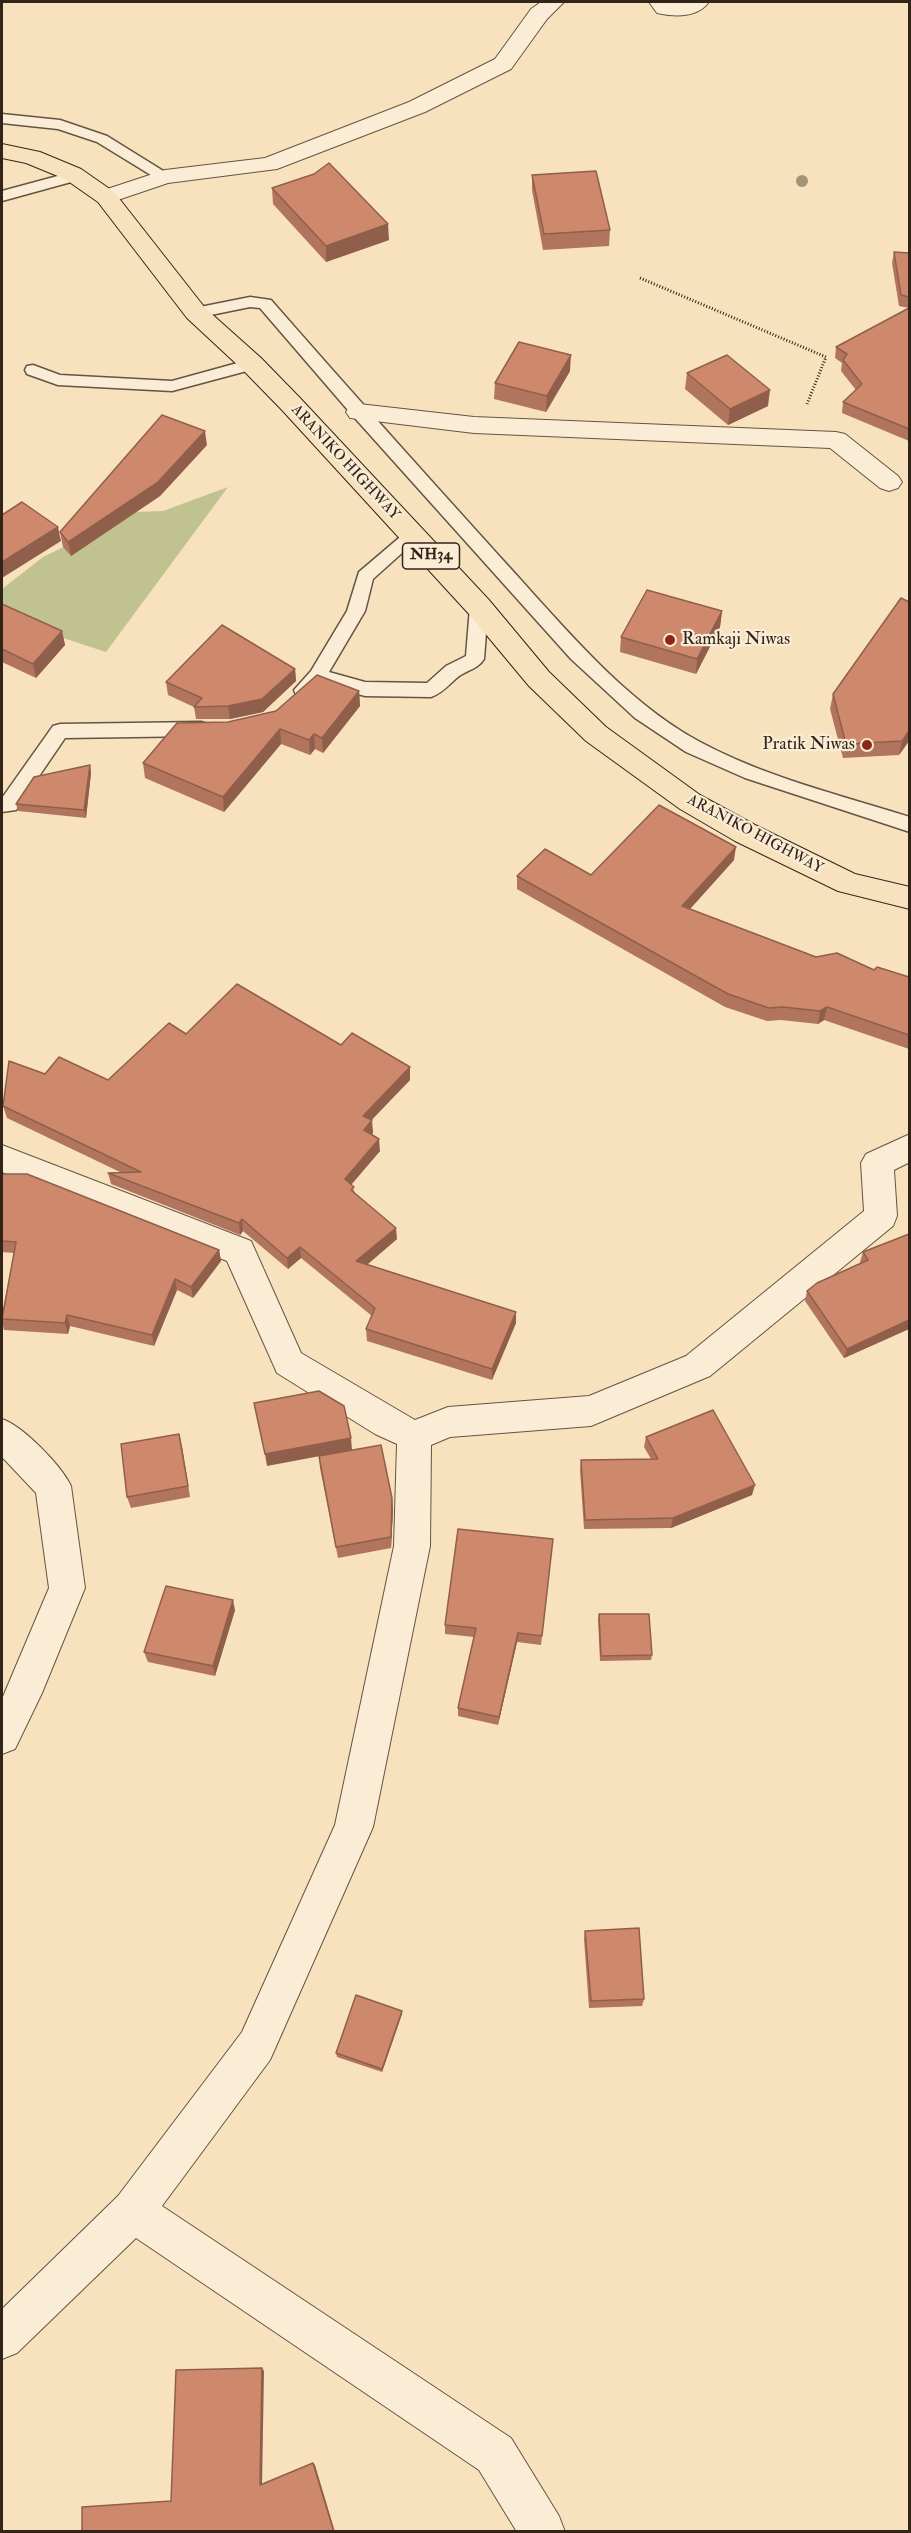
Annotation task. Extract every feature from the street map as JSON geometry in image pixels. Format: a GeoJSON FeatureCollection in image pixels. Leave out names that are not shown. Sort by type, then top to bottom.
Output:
{"type":"FeatureCollection","features":[{"type":"Feature","properties":{"kind":"highway","name":"ARANIKO HIGHWAY"},"geometry":{"type":"LineString","coordinates":[[2,151],[32,157],[76,176],[106,197],[196,313],[252,364],[479,607],[539,679],[596,734],[690,802],[800,861],[848,883],[909,897]]}},
{"type":"Feature","properties":{"kind":"street"},"geometry":{"type":"LineString","coordinates":[[106,197],[165,177],[269,164],[428,102],[503,64],[539,14],[553,2]]}},
{"type":"Feature","properties":{"kind":"street"},"geometry":{"type":"LineString","coordinates":[[660,2],[665,8],[675,10],[688,9],[698,2]]}},
{"type":"Feature","properties":{"kind":"street"},"geometry":{"type":"LineString","coordinates":[[359,412],[474,425],[836,440],[890,482]]}},
{"type":"Feature","properties":{"kind":"street"},"geometry":{"type":"LineString","coordinates":[[2,1158],[239,1251],[288,1363],[387,1423],[414,1436],[448,1422],[591,1412],[698,1366],[881,1216],[877,1163],[909,1147]]}},
{"type":"Feature","properties":{"kind":"street"},"geometry":{"type":"LineString","coordinates":[[2,1434],[53,1486],[67,1588],[24,1693],[2,1736]]}},
{"type":"Feature","properties":{"kind":"street"},"geometry":{"type":"LineString","coordinates":[[2,2338],[133,2211],[256,2046],[354,1827],[412,1546],[414,1436]]}},
{"type":"Feature","properties":{"kind":"street"},"geometry":{"type":"LineString","coordinates":[[133,2211],[495,2454],[543,2532]]}},
{"type":"Feature","properties":{"kind":"lane"},"geometry":{"type":"LineString","coordinates":[[2,119],[60,124],[102,138],[165,177]]}},
{"type":"Feature","properties":{"kind":"lane"},"geometry":{"type":"LineString","coordinates":[[2,196],[76,176]]}},
{"type":"Feature","properties":{"kind":"lane"},"geometry":{"type":"LineString","coordinates":[[196,313],[250,303],[265,304],[359,412],[578,654],[642,713],[693,747],[752,773],[909,825]]}},
{"type":"Feature","properties":{"kind":"lane"},"geometry":{"type":"LineString","coordinates":[[33,370],[58,380],[172,386],[252,364]]}},
{"type":"Feature","properties":{"kind":"lane"},"geometry":{"type":"LineString","coordinates":[[286,704],[318,676],[356,611],[365,576],[412,536]]}},
{"type":"Feature","properties":{"kind":"lane"},"geometry":{"type":"LineString","coordinates":[[318,676],[365,689],[431,690],[453,671],[475,659],[479,607]]}},
{"type":"Feature","properties":{"kind":"lane"},"geometry":{"type":"LineString","coordinates":[[2,805],[9,805],[60,731],[219,728]]}},
{"type":"Feature","properties":{"kind":"path"},"geometry":{"type":"LineString","coordinates":[[640,278],[826,357],[802,416],[836,440]]}},
{"type":"Feature","properties":{"kind":"green space"},"geometry":{"type":"Polygon","coordinates":[[[228,487],[106,652],[2,618],[2,589],[43,557],[135,512],[163,511],[228,487]]]}},
{"type":"Feature","properties":{"kind":"building"},"geometry":{"type":"Polygon","coordinates":[[[329,163],[388,224],[326,246],[272,188],[314,174],[329,163]]]}},
{"type":"Feature","properties":{"kind":"building"},"geometry":{"type":"Polygon","coordinates":[[[596,171],[610,230],[544,234],[532,175],[596,171]]]}},
{"type":"Feature","properties":{"kind":"building"},"geometry":{"type":"Polygon","coordinates":[[[894,252],[909,253],[909,297],[901,295],[894,252]]]}},
{"type":"Feature","properties":{"kind":"building"},"geometry":{"type":"Polygon","coordinates":[[[909,308],[909,429],[843,402],[862,384],[843,360],[847,354],[836,347],[909,308]]]}},
{"type":"Feature","properties":{"kind":"building"},"geometry":{"type":"Polygon","coordinates":[[[519,342],[571,355],[547,396],[495,383],[519,342]]]}},
{"type":"Feature","properties":{"kind":"building"},"geometry":{"type":"Polygon","coordinates":[[[727,355],[770,390],[730,409],[687,373],[727,355]]]}},
{"type":"Feature","properties":{"kind":"building"},"geometry":{"type":"Polygon","coordinates":[[[162,415],[205,431],[158,482],[68,542],[60,532],[162,415]]]}},
{"type":"Feature","properties":{"kind":"building"},"geometry":{"type":"Polygon","coordinates":[[[22,502],[58,527],[2,562],[2,515],[22,502]]]}},
{"type":"Feature","properties":{"kind":"building","name":"Ramkaji Niwas"},"geometry":{"type":"Polygon","coordinates":[[[647,590],[722,611],[697,659],[621,637],[647,590]]]}},
{"type":"Feature","properties":{"kind":"building"},"geometry":{"type":"Polygon","coordinates":[[[901,598],[909,602],[909,731],[902,741],[846,744],[833,694],[901,598]]]}},
{"type":"Feature","properties":{"kind":"building"},"geometry":{"type":"Polygon","coordinates":[[[2,604],[62,631],[33,664],[2,649],[2,604]]]}},
{"type":"Feature","properties":{"kind":"building"},"geometry":{"type":"Polygon","coordinates":[[[222,625],[295,669],[262,699],[228,706],[194,707],[202,698],[166,682],[222,625]]]}},
{"type":"Feature","properties":{"kind":"building"},"geometry":{"type":"Polygon","coordinates":[[[317,675],[359,691],[322,738],[314,734],[309,740],[280,729],[223,797],[143,763],[177,723],[228,722],[276,711],[317,675]]]}},
{"type":"Feature","properties":{"kind":"building"},"geometry":{"type":"Polygon","coordinates":[[[90,765],[84,810],[16,804],[34,777],[90,765]]]}},
{"type":"Feature","properties":{"kind":"building"},"geometry":{"type":"Polygon","coordinates":[[[659,805],[736,847],[682,906],[816,957],[837,953],[874,970],[877,967],[909,977],[909,1035],[827,1007],[820,1011],[783,1007],[769,1008],[728,994],[517,876],[545,849],[591,875],[659,805]]]}},
{"type":"Feature","properties":{"kind":"building"},"geometry":{"type":"Polygon","coordinates":[[[237,984],[341,1045],[352,1033],[410,1067],[363,1116],[372,1120],[364,1130],[379,1139],[345,1179],[354,1187],[351,1190],[396,1228],[356,1261],[516,1312],[492,1369],[366,1329],[375,1308],[300,1247],[287,1258],[242,1219],[239,1223],[108,1173],[141,1172],[3,1106],[9,1061],[45,1074],[59,1057],[108,1080],[169,1023],[186,1034],[237,984]]]}},
{"type":"Feature","properties":{"kind":"building"},"geometry":{"type":"Polygon","coordinates":[[[2,1174],[27,1174],[219,1250],[191,1287],[175,1279],[152,1335],[67,1315],[65,1323],[2,1319],[16,1242],[2,1241],[2,1174]]]}},
{"type":"Feature","properties":{"kind":"building"},"geometry":{"type":"Polygon","coordinates":[[[909,1234],[909,1320],[847,1349],[807,1291],[817,1283],[868,1260],[863,1252],[909,1234]]]}},
{"type":"Feature","properties":{"kind":"building"},"geometry":{"type":"Polygon","coordinates":[[[319,1391],[344,1406],[351,1438],[265,1454],[254,1403],[319,1391]]]}},
{"type":"Feature","properties":{"kind":"building"},"geometry":{"type":"Polygon","coordinates":[[[713,1410],[755,1485],[673,1518],[585,1520],[581,1460],[658,1459],[646,1437],[713,1410]]]}},
{"type":"Feature","properties":{"kind":"building"},"geometry":{"type":"Polygon","coordinates":[[[179,1434],[188,1486],[127,1497],[121,1444],[179,1434]]]}},
{"type":"Feature","properties":{"kind":"building"},"geometry":{"type":"Polygon","coordinates":[[[381,1445],[392,1498],[391,1537],[336,1547],[319,1456],[381,1445]]]}},
{"type":"Feature","properties":{"kind":"building"},"geometry":{"type":"Polygon","coordinates":[[[458,1529],[553,1539],[542,1636],[518,1633],[499,1717],[458,1708],[476,1628],[445,1625],[458,1529]]]}},
{"type":"Feature","properties":{"kind":"building"},"geometry":{"type":"Polygon","coordinates":[[[166,1586],[233,1600],[213,1666],[144,1652],[166,1586]]]}},
{"type":"Feature","properties":{"kind":"building"},"geometry":{"type":"Polygon","coordinates":[[[599,1614],[649,1614],[652,1655],[601,1656],[599,1614]]]}},
{"type":"Feature","properties":{"kind":"building"},"geometry":{"type":"Polygon","coordinates":[[[639,1928],[644,1999],[591,2001],[585,1931],[639,1928]]]}},
{"type":"Feature","properties":{"kind":"building"},"geometry":{"type":"Polygon","coordinates":[[[356,1995],[402,2011],[382,2069],[336,2053],[356,1995]]]}},
{"type":"Feature","properties":{"kind":"building"},"geometry":{"type":"Polygon","coordinates":[[[262,2368],[260,2485],[313,2463],[334,2532],[82,2532],[82,2507],[171,2501],[176,2370],[262,2368]]]}},
{"type":"Feature","properties":{"kind":"place","name":"Ramkaji Niwas"},"geometry":{"type":"Point","coordinates":[670,640]}},
{"type":"Feature","properties":{"kind":"place","name":"Pratik Niwas"},"geometry":{"type":"Point","coordinates":[867,745]}}]}
